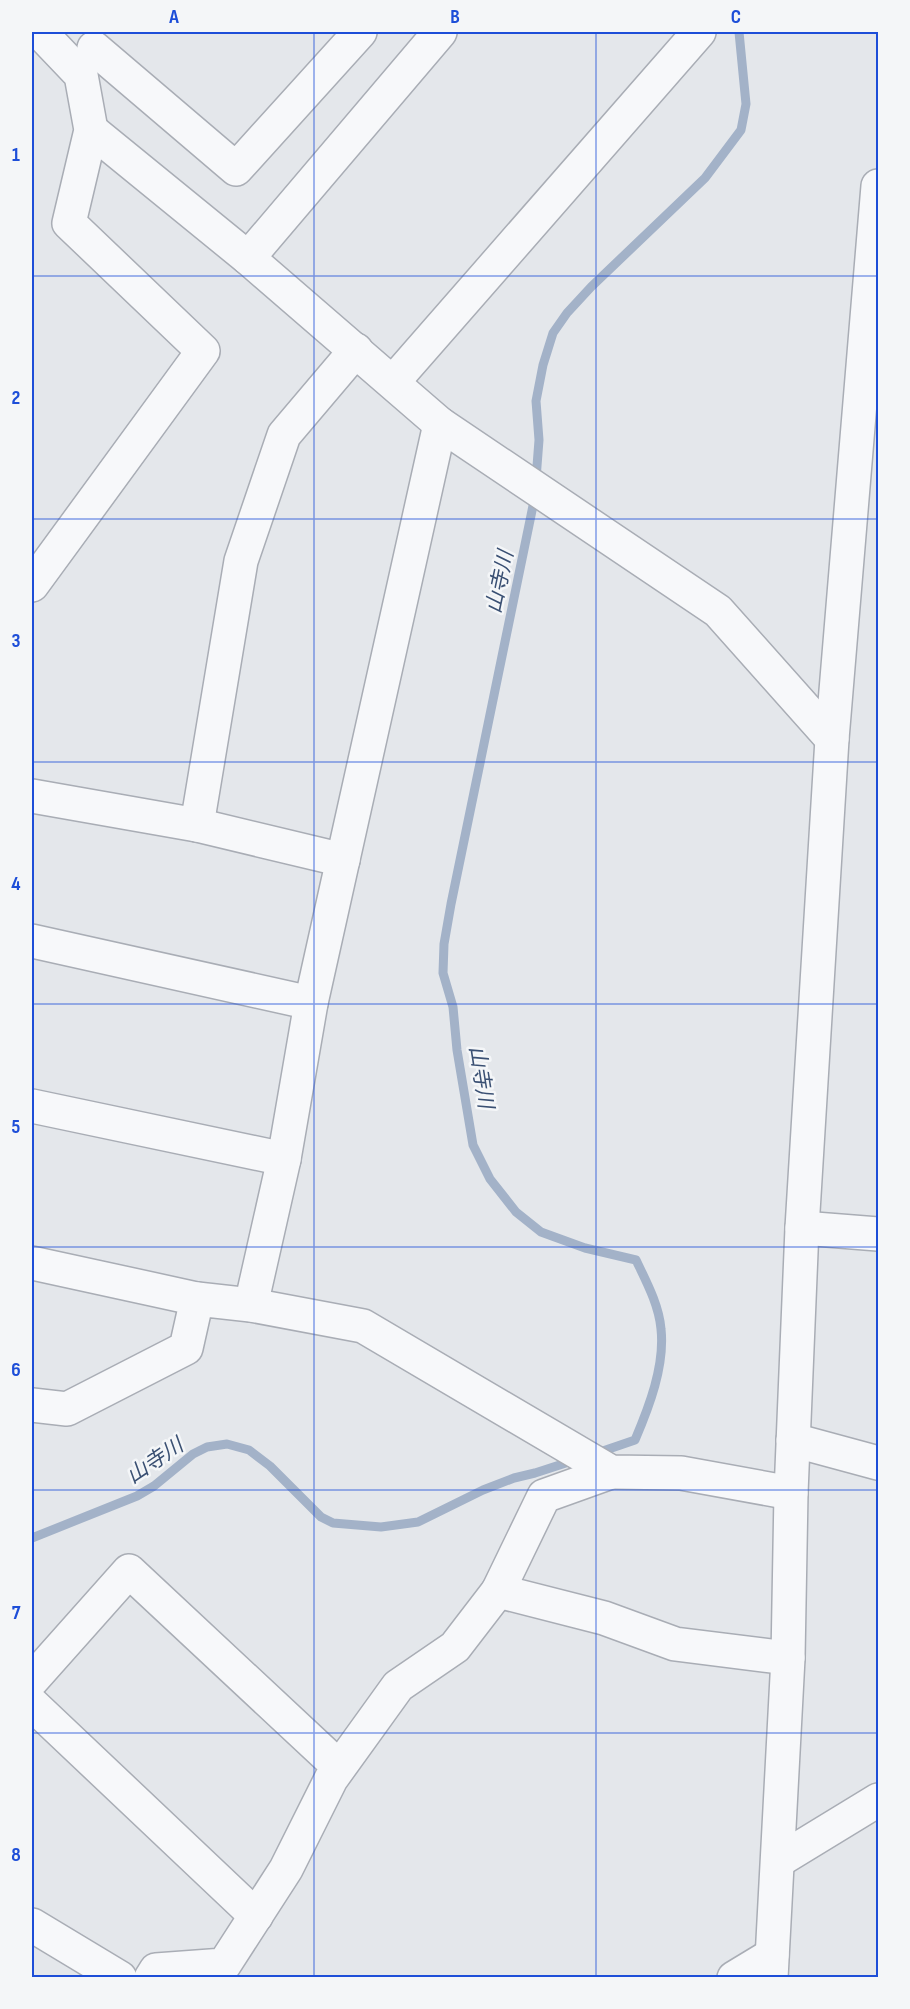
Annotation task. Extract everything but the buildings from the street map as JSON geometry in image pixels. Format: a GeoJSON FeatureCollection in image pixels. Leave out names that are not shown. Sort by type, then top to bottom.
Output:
{"type":"FeatureCollection","features":[{"type":"Feature","properties":{"kind":"street"},"geometry":{"type":"LineString","coordinates":[[40,32],[92,51],[236,169],[360,32]]}},
{"type":"Feature","properties":{"kind":"street"},"geometry":{"type":"LineString","coordinates":[[248,258],[440,32]]}},
{"type":"Feature","properties":{"kind":"street"},"geometry":{"type":"LineString","coordinates":[[393,382],[699,32]]}},
{"type":"Feature","properties":{"kind":"street"},"geometry":{"type":"LineString","coordinates":[[32,585],[46,544],[203,351],[69,223],[91,130],[92,51]]}},
{"type":"Feature","properties":{"kind":"street"},"geometry":{"type":"LineString","coordinates":[[91,130],[248,258],[440,423],[718,611],[832,739]]}},
{"type":"Feature","properties":{"kind":"street"},"geometry":{"type":"LineString","coordinates":[[734,1977],[772,1966],[788,1658],[791,1493],[802,1228],[832,739],[879,186]]}},
{"type":"Feature","properties":{"kind":"street"},"geometry":{"type":"LineString","coordinates":[[197,825],[244,551],[284,435],[356,350]]}},
{"type":"Feature","properties":{"kind":"street"},"geometry":{"type":"LineString","coordinates":[[251,1305],[284,1159],[311,1003],[440,423]]}},
{"type":"Feature","properties":{"kind":"street"},"geometry":{"type":"LineString","coordinates":[[32,796],[197,825],[344,860]]}},
{"type":"Feature","properties":{"kind":"street"},"geometry":{"type":"LineString","coordinates":[[32,941],[311,1003]]}},
{"type":"Feature","properties":{"kind":"street"},"geometry":{"type":"LineString","coordinates":[[32,1106],[284,1159]]}},
{"type":"Feature","properties":{"kind":"street"},"geometry":{"type":"LineString","coordinates":[[802,1228],[879,1234]]}},
{"type":"Feature","properties":{"kind":"street"},"geometry":{"type":"LineString","coordinates":[[32,1263],[197,1299],[251,1305],[363,1326],[608,1471]]}},
{"type":"Feature","properties":{"kind":"street"},"geometry":{"type":"LineString","coordinates":[[32,1405],[67,1409],[186,1348],[197,1299]]}},
{"type":"Feature","properties":{"kind":"street"},"geometry":{"type":"LineString","coordinates":[[793,1440],[879,1463]]}},
{"type":"Feature","properties":{"kind":"street"},"geometry":{"type":"LineString","coordinates":[[151,1977],[156,1970],[224,1965],[286,1869],[339,1767],[399,1686],[455,1647],[498,1591],[544,1496],[608,1471],[681,1473],[791,1493]]}},
{"type":"Feature","properties":{"kind":"street"},"geometry":{"type":"LineString","coordinates":[[32,1680],[129,1571],[339,1767]]}},
{"type":"Feature","properties":{"kind":"street"},"geometry":{"type":"LineString","coordinates":[[498,1591],[604,1618],[675,1644],[788,1658]]}},
{"type":"Feature","properties":{"kind":"street"},"geometry":{"type":"LineString","coordinates":[[32,1704],[256,1916]]}},
{"type":"Feature","properties":{"kind":"street"},"geometry":{"type":"LineString","coordinates":[[778,1861],[879,1800]]}},
{"type":"Feature","properties":{"kind":"street"},"geometry":{"type":"LineString","coordinates":[[32,1925],[120,1977]]}},
{"type":"Feature","properties":{"kind":"waterway","name":"山寺川"},"geometry":{"type":"LineString","coordinates":[[536,479],[539,440],[536,401],[543,365],[553,333],[567,313],[591,287],[705,178],[741,130],[746,104],[739,32]]}},
{"type":"Feature","properties":{"kind":"waterway","name":"山寺川"},"geometry":{"type":"LineString","coordinates":[[535,496],[451,904],[444,944],[443,973],[453,1007],[457,1050],[473,1145],[490,1179],[516,1212],[541,1232],[585,1248],[636,1260],[655,1302],[661,1329],[661,1357],[646,1414],[635,1440],[597,1453]]}},
{"type":"Feature","properties":{"kind":"waterway","name":"山寺川"},"geometry":{"type":"LineString","coordinates":[[32,1538],[137,1496],[154,1486],[193,1454],[207,1447],[227,1444],[249,1450],[270,1466],[321,1517],[333,1523],[381,1527],[418,1522],[483,1490],[575,1460]]}}]}
